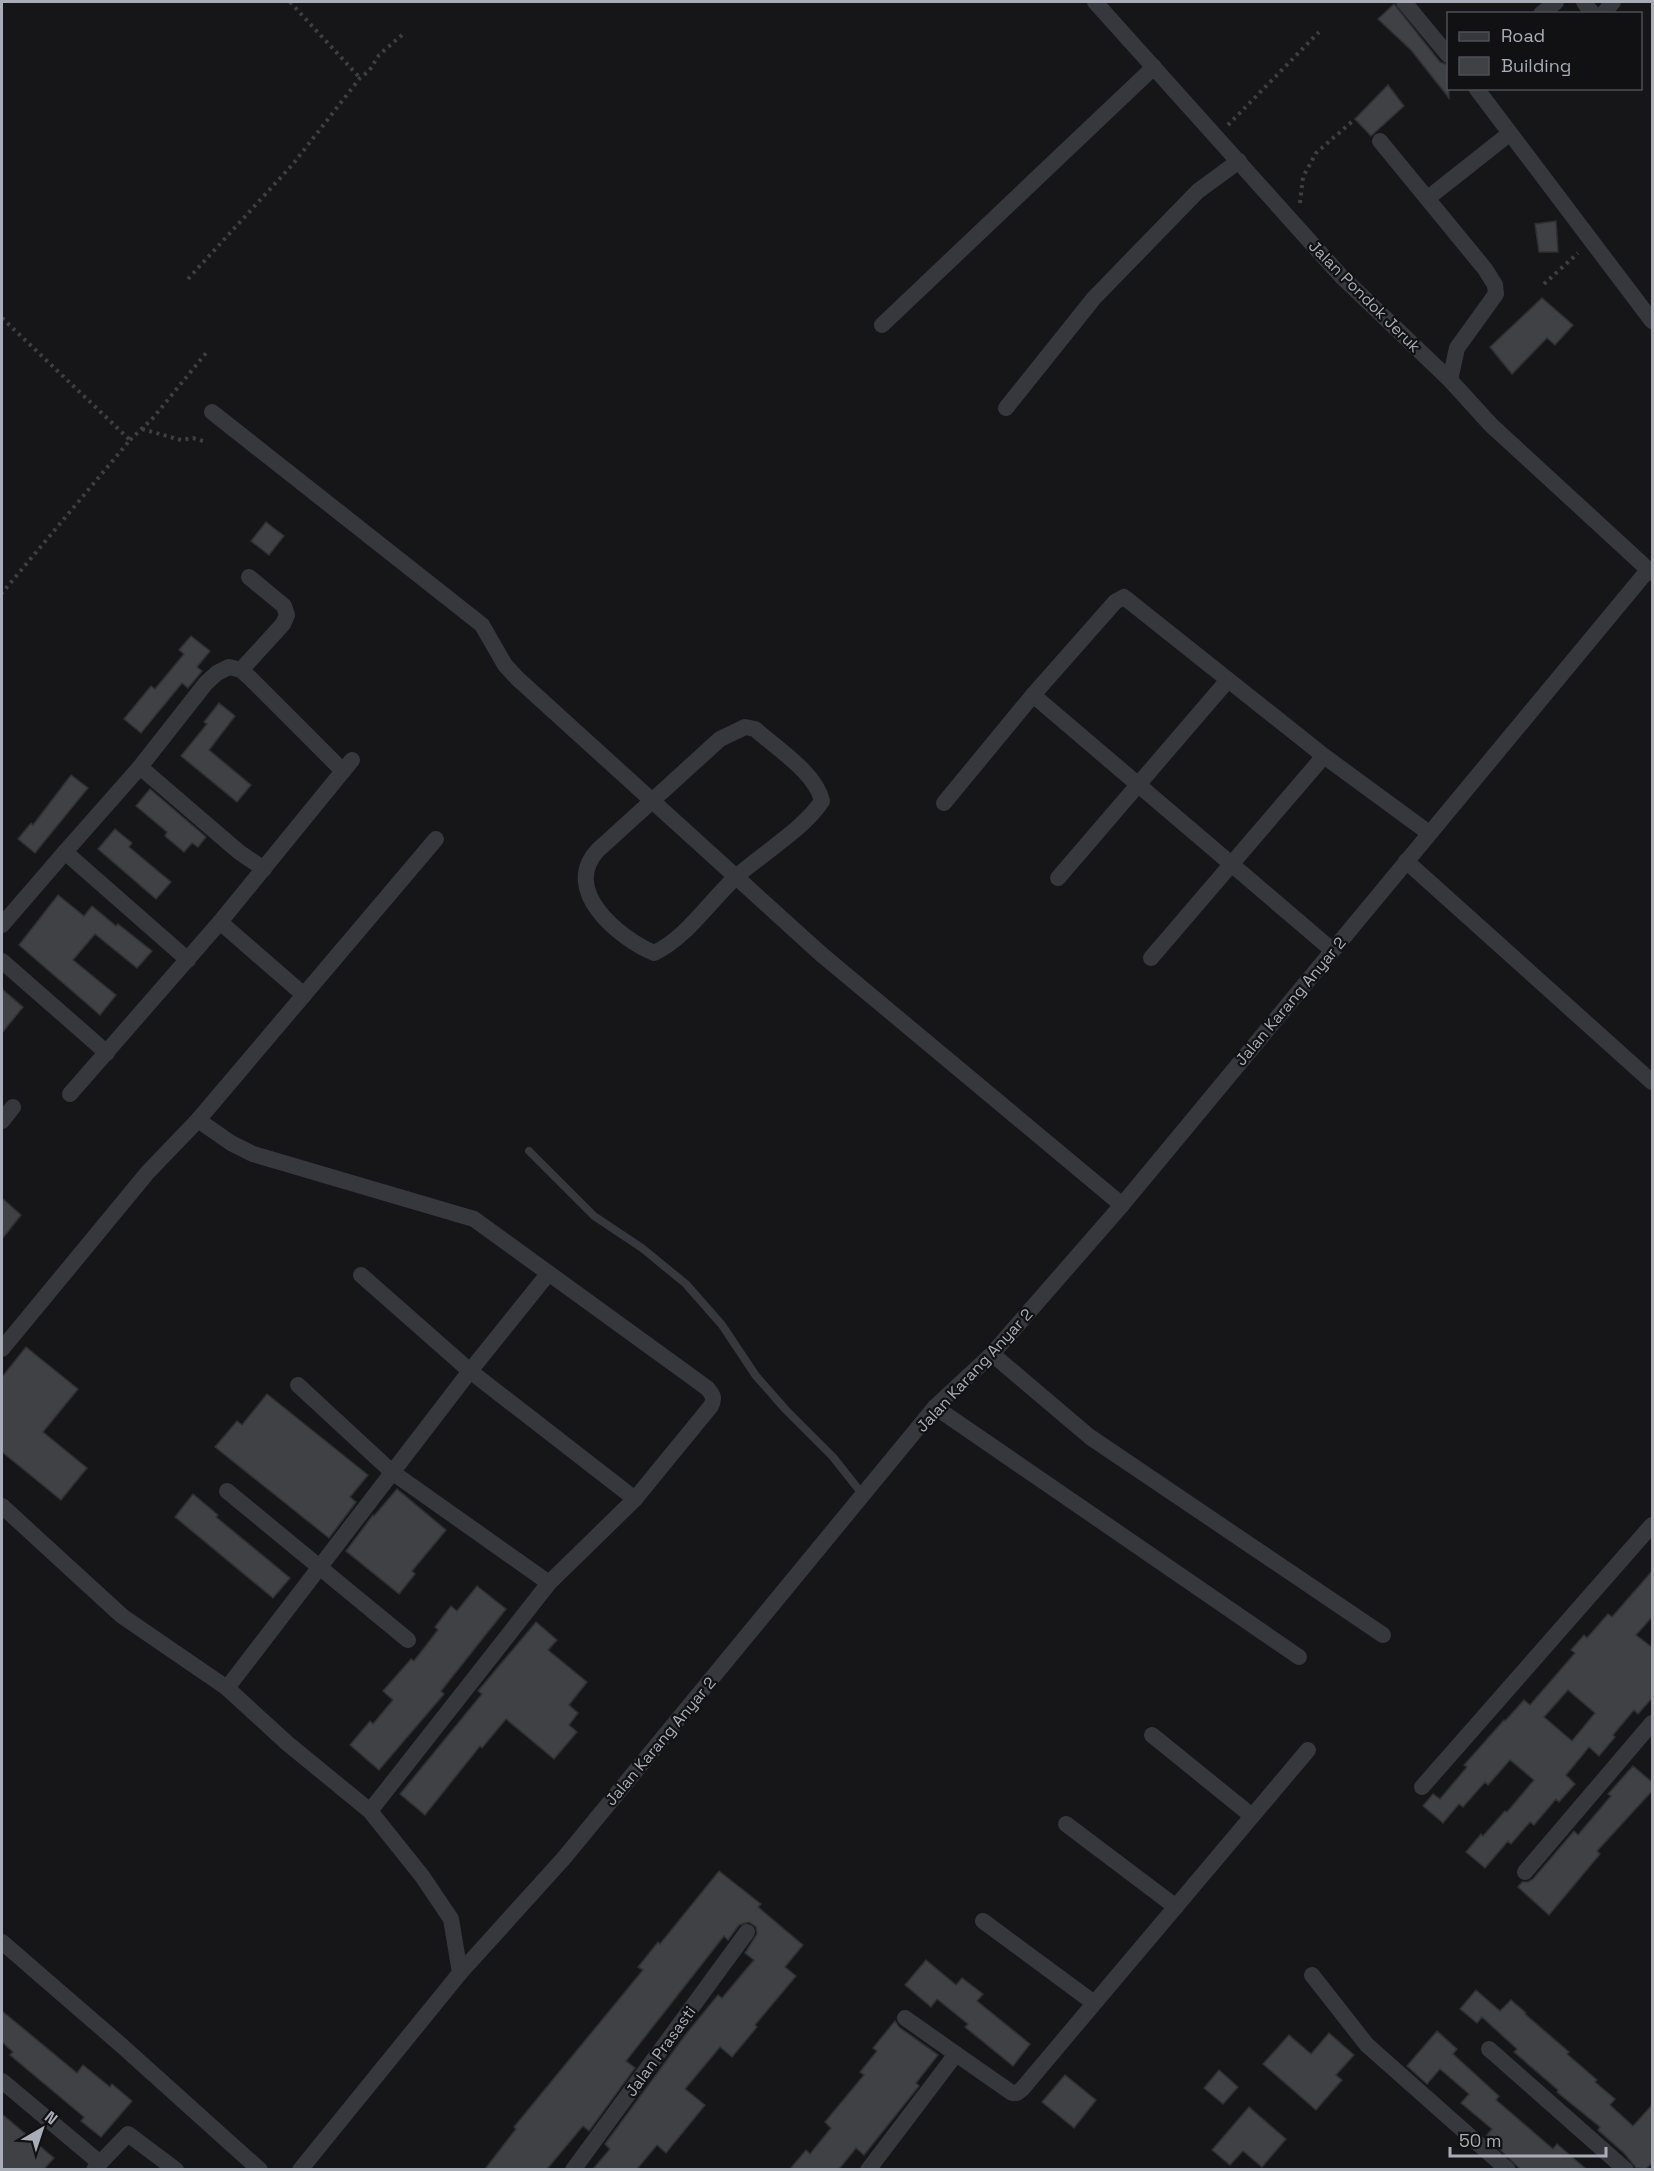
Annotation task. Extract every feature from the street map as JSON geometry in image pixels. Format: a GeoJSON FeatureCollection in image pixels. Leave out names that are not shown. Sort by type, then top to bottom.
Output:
{"type":"FeatureCollection","features":[{"type":"Feature","properties":{"kind":"street","name":"Jalan Pondok Jeruk"},"geometry":{"type":"LineString","coordinates":[[1095,2],[1341,276],[1450,380],[1491,425],[1650,572]]}},
{"type":"Feature","properties":{"kind":"street"},"geometry":{"type":"LineString","coordinates":[[1404,2],[1447,53]]}},
{"type":"Feature","properties":{"kind":"street"},"geometry":{"type":"LineString","coordinates":[[1544,12],[1556,2]]}},
{"type":"Feature","properties":{"kind":"street"},"geometry":{"type":"LineString","coordinates":[[882,325],[1154,67]]}},
{"type":"Feature","properties":{"kind":"street"},"geometry":{"type":"LineString","coordinates":[[1477,90],[1653,321]]}},
{"type":"Feature","properties":{"kind":"street"},"geometry":{"type":"LineString","coordinates":[[1428,198],[1509,134]]}},
{"type":"Feature","properties":{"kind":"street"},"geometry":{"type":"LineString","coordinates":[[1380,141],[1485,269],[1495,285],[1496,294],[1457,348],[1450,380]]}},
{"type":"Feature","properties":{"kind":"street"},"geometry":{"type":"LineString","coordinates":[[1006,408],[1094,298],[1198,191],[1239,161]]}},
{"type":"Feature","properties":{"kind":"street"},"geometry":{"type":"LineString","coordinates":[[212,412],[482,625],[505,665],[518,679],[735,878],[821,954],[1122,1205]]}},
{"type":"Feature","properties":{"kind":"street","name":"Jalan Karang Anyar 2"},"geometry":{"type":"LineString","coordinates":[[300,2169],[460,1973],[564,1858],[935,1407],[992,1354],[1122,1205],[1429,833],[1650,572]]}},
{"type":"Feature","properties":{"kind":"street"},"geometry":{"type":"LineString","coordinates":[[241,670],[283,624],[287,615],[284,606],[249,577]]}},
{"type":"Feature","properties":{"kind":"street"},"geometry":{"type":"LineString","coordinates":[[944,803],[1114,602],[1125,597],[1324,756],[1429,833]]}},
{"type":"Feature","properties":{"kind":"street"},"geometry":{"type":"LineString","coordinates":[[2,925],[140,767],[206,683],[229,667],[241,670],[347,766],[188,960],[70,1094]]}},
{"type":"Feature","properties":{"kind":"street"},"geometry":{"type":"LineString","coordinates":[[1058,878],[1228,680]]}},
{"type":"Feature","properties":{"kind":"street"},"geometry":{"type":"LineString","coordinates":[[1033,695],[1332,950]]}},
{"type":"Feature","properties":{"kind":"street"},"geometry":{"type":"LineString","coordinates":[[746,727],[754,729],[811,778],[822,801],[816,810],[735,878],[672,942],[654,953],[620,933],[602,915],[588,895],[584,883],[585,873],[593,856],[720,739],[746,727]]}},
{"type":"Feature","properties":{"kind":"street"},"geometry":{"type":"LineString","coordinates":[[1151,958],[1324,756]]}},
{"type":"Feature","properties":{"kind":"street"},"geometry":{"type":"LineString","coordinates":[[140,767],[239,852],[264,868]]}},
{"type":"Feature","properties":{"kind":"street"},"geometry":{"type":"LineString","coordinates":[[2,1349],[148,1172],[198,1120],[436,839]]}},
{"type":"Feature","properties":{"kind":"street"},"geometry":{"type":"LineString","coordinates":[[65,852],[188,960]]}},
{"type":"Feature","properties":{"kind":"street"},"geometry":{"type":"LineString","coordinates":[[1406,861],[1653,1083]]}},
{"type":"Feature","properties":{"kind":"street"},"geometry":{"type":"LineString","coordinates":[[220,922],[304,995]]}},
{"type":"Feature","properties":{"kind":"street"},"geometry":{"type":"LineString","coordinates":[[2,961],[106,1053]]}},
{"type":"Feature","properties":{"kind":"street"},"geometry":{"type":"LineString","coordinates":[[2,1121],[13,1107]]}},
{"type":"Feature","properties":{"kind":"street"},"geometry":{"type":"LineString","coordinates":[[198,1120],[231,1143],[253,1154],[474,1219],[713,1395],[714,1400],[711,1406],[635,1499],[549,1582],[370,1811]]}},
{"type":"Feature","properties":{"kind":"street"},"geometry":{"type":"LineString","coordinates":[[227,1688],[470,1371],[548,1274]]}},
{"type":"Feature","properties":{"kind":"street"},"geometry":{"type":"LineString","coordinates":[[361,1275],[470,1371],[635,1499]]}},
{"type":"Feature","properties":{"kind":"street"},"geometry":{"type":"LineString","coordinates":[[992,1354],[1090,1437],[1383,1635]]}},
{"type":"Feature","properties":{"kind":"street"},"geometry":{"type":"LineString","coordinates":[[298,1385],[392,1472],[549,1582]]}},
{"type":"Feature","properties":{"kind":"street"},"geometry":{"type":"LineString","coordinates":[[935,1407],[1299,1658]]}},
{"type":"Feature","properties":{"kind":"street"},"geometry":{"type":"LineString","coordinates":[[227,1491],[408,1640]]}},
{"type":"Feature","properties":{"kind":"street"},"geometry":{"type":"LineString","coordinates":[[2,1506],[122,1616],[227,1688],[287,1743],[370,1811],[422,1876],[451,1919],[460,1973]]}},
{"type":"Feature","properties":{"kind":"street"},"geometry":{"type":"LineString","coordinates":[[1422,1787],[1649,1536]]}},
{"type":"Feature","properties":{"kind":"street"},"geometry":{"type":"LineString","coordinates":[[1525,1872],[1653,1723]]}},
{"type":"Feature","properties":{"kind":"street"},"geometry":{"type":"LineString","coordinates":[[1152,1735],[1252,1816]]}},
{"type":"Feature","properties":{"kind":"street"},"geometry":{"type":"LineString","coordinates":[[904,2018],[1012,2093],[1017,2093],[1308,1750]]}},
{"type":"Feature","properties":{"kind":"street"},"geometry":{"type":"LineString","coordinates":[[1066,1824],[1176,1907]]}},
{"type":"Feature","properties":{"kind":"street"},"geometry":{"type":"LineString","coordinates":[[982,1921],[1094,2003]]}},
{"type":"Feature","properties":{"kind":"street","name":"Jalan Prasasti"},"geometry":{"type":"LineString","coordinates":[[573,2169],[747,1932]]}},
{"type":"Feature","properties":{"kind":"street"},"geometry":{"type":"LineString","coordinates":[[2,1942],[121,2044],[260,2169]]}},
{"type":"Feature","properties":{"kind":"street"},"geometry":{"type":"LineString","coordinates":[[1312,1975],[1367,2045],[1508,2169]]}},
{"type":"Feature","properties":{"kind":"street"},"geometry":{"type":"LineString","coordinates":[[1489,2049],[1626,2169]]}},
{"type":"Feature","properties":{"kind":"street"},"geometry":{"type":"LineString","coordinates":[[868,2169],[956,2054]]}},
{"type":"Feature","properties":{"kind":"street"},"geometry":{"type":"LineString","coordinates":[[2,2081],[97,2166],[128,2133],[176,2169]]}},
{"type":"Feature","properties":{"kind":"lane"},"geometry":{"type":"LineString","coordinates":[[529,1151],[594,1216],[642,1248],[686,1284],[722,1325],[756,1376],[833,1457],[863,1495]]}},
{"type":"Feature","properties":{"kind":"path"},"geometry":{"type":"LineString","coordinates":[[290,2],[360,78]]}},
{"type":"Feature","properties":{"kind":"path"},"geometry":{"type":"LineString","coordinates":[[1217,137],[1320,32]]}},
{"type":"Feature","properties":{"kind":"path"},"geometry":{"type":"LineString","coordinates":[[188,279],[293,164],[379,56],[403,34]]}},
{"type":"Feature","properties":{"kind":"path"},"geometry":{"type":"LineString","coordinates":[[1298,227],[1303,177],[1316,153],[1355,118]]}},
{"type":"Feature","properties":{"kind":"path"},"geometry":{"type":"LineString","coordinates":[[1544,284],[1592,241]]}},
{"type":"Feature","properties":{"kind":"path"},"geometry":{"type":"LineString","coordinates":[[2,318],[130,440]]}},
{"type":"Feature","properties":{"kind":"path"},"geometry":{"type":"LineString","coordinates":[[2,593],[206,353]]}},
{"type":"Feature","properties":{"kind":"path"},"geometry":{"type":"LineString","coordinates":[[141,429],[181,440],[193,438],[203,441]]}},
{"type":"Feature","properties":{"kind":"building"},"geometry":{"type":"Polygon","coordinates":[[[1394,4],[1440,62],[1447,64],[1449,98],[1411,50],[1378,19],[1394,4]]]}},
{"type":"Feature","properties":{"kind":"building"},"geometry":{"type":"Polygon","coordinates":[[[1388,85],[1404,106],[1371,136],[1355,119],[1388,85]]]}},
{"type":"Feature","properties":{"kind":"building"},"geometry":{"type":"Polygon","coordinates":[[[1556,221],[1558,252],[1539,252],[1535,224],[1556,221]]]}},
{"type":"Feature","properties":{"kind":"building"},"geometry":{"type":"Polygon","coordinates":[[[1542,298],[1573,325],[1555,345],[1547,338],[1512,374],[1490,347],[1542,298]]]}},
{"type":"Feature","properties":{"kind":"building"},"geometry":{"type":"Polygon","coordinates":[[[266,522],[284,536],[269,555],[251,541],[266,522]]]}},
{"type":"Feature","properties":{"kind":"building"},"geometry":{"type":"Polygon","coordinates":[[[191,636],[210,651],[197,667],[202,671],[188,688],[182,683],[141,733],[124,719],[151,686],[155,689],[184,654],[179,650],[191,636]]]}},
{"type":"Feature","properties":{"kind":"building"},"geometry":{"type":"Polygon","coordinates":[[[219,703],[235,716],[209,750],[251,785],[237,802],[181,756],[207,724],[204,722],[219,703]]]}},
{"type":"Feature","properties":{"kind":"building"},"geometry":{"type":"Polygon","coordinates":[[[71,775],[88,788],[35,853],[18,839],[31,823],[33,825],[71,775]]]}},
{"type":"Feature","properties":{"kind":"building"},"geometry":{"type":"Polygon","coordinates":[[[150,789],[206,837],[198,847],[192,843],[184,852],[165,836],[167,832],[136,806],[150,789]]]}},
{"type":"Feature","properties":{"kind":"building"},"geometry":{"type":"Polygon","coordinates":[[[115,829],[132,843],[129,847],[171,882],[156,899],[98,849],[115,829]]]}},
{"type":"Feature","properties":{"kind":"building"},"geometry":{"type":"Polygon","coordinates":[[[58,895],[84,916],[92,906],[152,951],[137,968],[95,934],[73,960],[116,995],[100,1015],[19,945],[58,895]]]}},
{"type":"Feature","properties":{"kind":"building"},"geometry":{"type":"Polygon","coordinates":[[[2,989],[23,1007],[2,1033],[2,989]]]}},
{"type":"Feature","properties":{"kind":"building"},"geometry":{"type":"Polygon","coordinates":[[[2,1198],[21,1215],[2,1239],[2,1198]]]}},
{"type":"Feature","properties":{"kind":"building"},"geometry":{"type":"Polygon","coordinates":[[[26,1347],[78,1389],[43,1432],[87,1468],[61,1500],[2,1452],[2,1377],[26,1347]]]}},
{"type":"Feature","properties":{"kind":"building"},"geometry":{"type":"Polygon","coordinates":[[[267,1394],[368,1475],[350,1497],[356,1502],[329,1538],[215,1447],[237,1421],[242,1425],[267,1394]]]}},
{"type":"Feature","properties":{"kind":"building"},"geometry":{"type":"Polygon","coordinates":[[[397,1489],[446,1530],[412,1571],[415,1574],[399,1594],[346,1551],[373,1515],[397,1489]]]}},
{"type":"Feature","properties":{"kind":"building"},"geometry":{"type":"Polygon","coordinates":[[[193,1494],[218,1515],[216,1517],[290,1578],[273,1598],[175,1517],[193,1494]]]}},
{"type":"Feature","properties":{"kind":"building"},"geometry":{"type":"Polygon","coordinates":[[[1653,1570],[1653,1616],[1636,1635],[1653,1648],[1653,1697],[1638,1714],[1634,1710],[1599,1756],[1589,1747],[1566,1775],[1575,1784],[1559,1802],[1556,1799],[1534,1825],[1530,1822],[1511,1844],[1508,1841],[1485,1868],[1466,1852],[1481,1834],[1483,1836],[1505,1811],[1507,1812],[1534,1780],[1510,1760],[1488,1785],[1485,1782],[1463,1807],[1459,1804],[1443,1823],[1423,1806],[1433,1794],[1440,1799],[1467,1767],[1464,1765],[1524,1700],[1530,1705],[1575,1653],[1571,1650],[1584,1635],[1587,1638],[1608,1614],[1612,1617],[1653,1570]],[[1568,1690],[1544,1717],[1572,1741],[1595,1713],[1568,1690]]]}},
{"type":"Feature","properties":{"kind":"building"},"geometry":{"type":"Polygon","coordinates":[[[477,1586],[506,1609],[441,1691],[444,1694],[379,1770],[350,1745],[370,1721],[373,1724],[393,1700],[383,1691],[411,1659],[414,1661],[438,1630],[435,1627],[451,1606],[457,1611],[477,1586]]]}},
{"type":"Feature","properties":{"kind":"building"},"geometry":{"type":"Polygon","coordinates":[[[536,1622],[557,1640],[548,1650],[587,1682],[569,1705],[578,1713],[569,1725],[577,1732],[554,1759],[506,1719],[482,1748],[480,1746],[425,1815],[400,1794],[482,1694],[478,1691],[536,1622]]]}},
{"type":"Feature","properties":{"kind":"building"},"geometry":{"type":"Polygon","coordinates":[[[1633,1766],[1653,1783],[1653,1790],[1597,1851],[1600,1854],[1549,1915],[1518,1887],[1522,1882],[1533,1879],[1574,1831],[1578,1835],[1611,1796],[1608,1794],[1633,1766]]]}},
{"type":"Feature","properties":{"kind":"building"},"geometry":{"type":"Polygon","coordinates":[[[719,1871],[761,1904],[758,1907],[803,1945],[785,1967],[796,1976],[755,2025],[757,2027],[732,2057],[720,2047],[685,2089],[705,2105],[666,2153],[657,2145],[637,2169],[593,2169],[610,2149],[605,2144],[686,2034],[718,1995],[722,1998],[754,1960],[745,1953],[757,1934],[756,1927],[749,1922],[739,1925],[728,1940],[724,1936],[626,2061],[635,2068],[589,2131],[583,2126],[547,2169],[485,2169],[516,2129],[514,2127],[643,1970],[638,1967],[658,1942],[660,1944],[719,1871]]]}},
{"type":"Feature","properties":{"kind":"building"},"geometry":{"type":"Polygon","coordinates":[[[926,1960],[956,1985],[962,1978],[983,1994],[977,2001],[1030,2044],[1013,2066],[965,2027],[968,2024],[937,1999],[931,2007],[905,1985],[926,1960]]]}},
{"type":"Feature","properties":{"kind":"building"},"geometry":{"type":"Polygon","coordinates":[[[1476,1990],[1500,2011],[1511,2000],[1597,2080],[1595,2082],[1615,2099],[1610,2105],[1633,2126],[1653,2104],[1653,2162],[1646,2169],[1636,2168],[1625,2154],[1598,2130],[1600,2127],[1557,2092],[1558,2090],[1514,2052],[1517,2049],[1482,2017],[1477,2023],[1460,2009],[1476,1990]]]}},
{"type":"Feature","properties":{"kind":"building"},"geometry":{"type":"Polygon","coordinates":[[[2,2011],[77,2073],[83,2065],[110,2087],[112,2084],[132,2101],[101,2137],[81,2121],[84,2117],[10,2055],[13,2052],[2,2042],[2,2011]]]}},
{"type":"Feature","properties":{"kind":"building"},"geometry":{"type":"Polygon","coordinates":[[[895,2021],[899,2027],[938,2055],[916,2083],[919,2086],[864,2155],[856,2148],[839,2169],[790,2169],[806,2150],[810,2154],[831,2128],[825,2122],[864,2075],[860,2072],[877,2051],[873,2048],[895,2021]]]}},
{"type":"Feature","properties":{"kind":"building"},"geometry":{"type":"Polygon","coordinates":[[[1437,2031],[1457,2049],[1453,2054],[1499,2096],[1496,2100],[1553,2149],[1557,2144],[1586,2169],[1520,2169],[1486,2136],[1492,2129],[1461,2103],[1469,2094],[1440,2069],[1427,2084],[1407,2066],[1437,2031]]]}},
{"type":"Feature","properties":{"kind":"building"},"geometry":{"type":"Polygon","coordinates":[[[1329,2033],[1354,2055],[1336,2075],[1342,2080],[1316,2110],[1263,2064],[1289,2035],[1311,2054],[1329,2033]]]}},
{"type":"Feature","properties":{"kind":"building"},"geometry":{"type":"Polygon","coordinates":[[[1219,2070],[1238,2087],[1223,2104],[1204,2088],[1219,2070]]]}},
{"type":"Feature","properties":{"kind":"building"},"geometry":{"type":"Polygon","coordinates":[[[1065,2075],[1096,2100],[1074,2128],[1042,2102],[1065,2075]]]}},
{"type":"Feature","properties":{"kind":"building"},"geometry":{"type":"Polygon","coordinates":[[[1249,2107],[1286,2139],[1262,2167],[1243,2151],[1230,2165],[1212,2150],[1249,2107]]]}},
{"type":"Feature","properties":{"kind":"building"},"geometry":{"type":"Polygon","coordinates":[[[2,2114],[54,2158],[44,2169],[2,2169],[2,2114]]]}}]}
